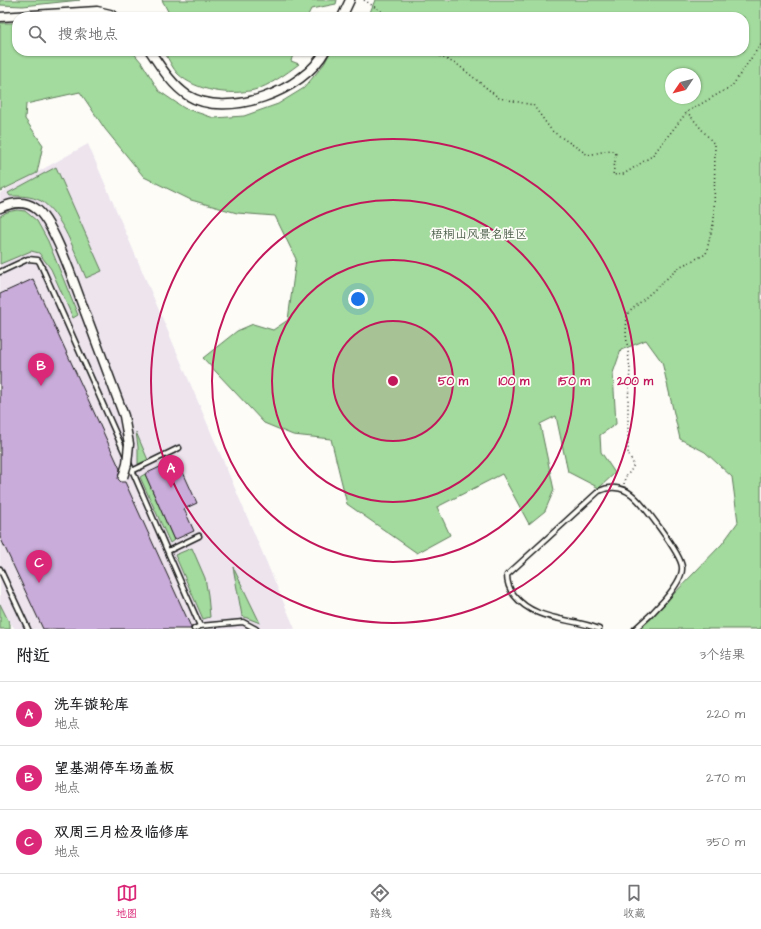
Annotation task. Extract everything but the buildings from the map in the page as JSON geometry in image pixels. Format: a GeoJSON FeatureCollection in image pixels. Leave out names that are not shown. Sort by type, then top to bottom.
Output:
{"type":"FeatureCollection","features":[{"type":"Feature","properties":{"kind":"street"},"geometry":{"type":"LineString","coordinates":[[344,12],[350,0]]}},
{"type":"Feature","properties":{"kind":"street"},"geometry":{"type":"LineString","coordinates":[[81,12],[101,12]]}},
{"type":"Feature","properties":{"kind":"street"},"geometry":{"type":"LineString","coordinates":[[0,17],[12,16]]}},
{"type":"Feature","properties":{"kind":"street"},"geometry":{"type":"LineString","coordinates":[[153,56],[176,86],[188,96],[203,102],[218,105],[246,102],[278,91],[307,73],[322,56]]}},
{"type":"Feature","properties":{"kind":"street"},"geometry":{"type":"LineString","coordinates":[[0,208],[10,203],[24,203],[35,208],[45,217],[58,244],[124,416],[129,444],[127,464],[123,477]]}},
{"type":"Feature","properties":{"kind":"lane"},"geometry":{"type":"LineString","coordinates":[[0,272],[28,259],[38,260],[40,263],[200,626]]}},
{"type":"Feature","properties":{"kind":"lane"},"geometry":{"type":"LineString","coordinates":[[132,471],[179,448]]}},
{"type":"Feature","properties":{"kind":"lane"},"geometry":{"type":"LineString","coordinates":[[599,629],[582,623],[553,618],[527,608],[511,591],[507,581],[507,575],[599,491],[607,488],[624,490],[632,495],[646,509],[678,555],[682,567],[680,580],[651,615],[635,629]]}},
{"type":"Feature","properties":{"kind":"lane"},"geometry":{"type":"LineString","coordinates":[[168,551],[199,536]]}},
{"type":"Feature","properties":{"kind":"lane"},"geometry":{"type":"LineString","coordinates":[[0,570],[28,629]]}},
{"type":"Feature","properties":{"kind":"lane"},"geometry":{"type":"LineString","coordinates":[[194,629],[200,626],[243,622],[256,629]]}},
{"type":"Feature","properties":{"kind":"path"},"geometry":{"type":"LineString","coordinates":[[364,0],[382,12]]}},
{"type":"Feature","properties":{"kind":"path"},"geometry":{"type":"LineString","coordinates":[[439,56],[458,65],[499,98],[533,104],[552,131],[588,155],[611,150],[616,154],[613,175],[624,174],[652,156],[687,112],[732,86],[761,44]]}},
{"type":"Feature","properties":{"kind":"path"},"geometry":{"type":"LineString","coordinates":[[624,490],[625,477],[634,465],[628,454],[628,402],[630,370],[626,334],[627,314],[681,266],[706,254],[714,220],[715,145],[687,112]]}},
{"type":"Feature","properties":{"kind":"shaded area"},"geometry":{"type":"Polygon","coordinates":[[[88,144],[295,629],[15,629],[0,609],[0,193],[88,144]]]}},
{"type":"Feature","properties":{"kind":"green space"},"geometry":{"type":"Polygon","coordinates":[[[0,0],[80,0],[23,6],[0,5],[0,0]]]}},
{"type":"Feature","properties":{"kind":"green space"},"geometry":{"type":"Polygon","coordinates":[[[162,0],[337,0],[336,4],[311,9],[310,12],[168,12],[162,0]]]}},
{"type":"Feature","properties":{"kind":"green space","name":"梧桐山风景名胜区"},"geometry":{"type":"Polygon","coordinates":[[[375,0],[761,0],[761,629],[640,629],[722,544],[738,522],[732,477],[705,452],[680,439],[662,362],[646,340],[621,350],[613,373],[616,424],[600,435],[601,452],[615,473],[599,488],[568,472],[556,416],[540,424],[554,490],[545,511],[529,524],[502,474],[437,507],[450,535],[417,553],[347,504],[331,439],[293,435],[264,423],[203,358],[237,331],[253,324],[273,330],[288,320],[296,259],[275,216],[237,213],[191,200],[144,177],[105,129],[80,92],[26,104],[25,119],[43,145],[37,173],[0,191],[0,23],[12,23],[12,56],[136,56],[159,91],[184,108],[214,118],[244,116],[278,104],[304,88],[324,64],[328,56],[749,56],[749,12],[370,12],[375,0]]]}},
{"type":"Feature","properties":{"kind":"green space"},"geometry":{"type":"Polygon","coordinates":[[[167,56],[292,56],[291,61],[299,64],[266,86],[245,92],[214,91],[194,85],[178,74],[167,56]]]}},
{"type":"Feature","properties":{"kind":"green space"},"geometry":{"type":"Polygon","coordinates":[[[56,167],[102,271],[86,278],[68,236],[62,225],[48,207],[37,199],[10,196],[8,193],[56,167]]]}},
{"type":"Feature","properties":{"kind":"green space"},"geometry":{"type":"Polygon","coordinates":[[[17,210],[25,211],[37,221],[48,241],[78,315],[73,318],[51,269],[39,253],[31,251],[0,264],[0,216],[7,212],[17,210]]]}},
{"type":"Feature","properties":{"kind":"green space"},"geometry":{"type":"Polygon","coordinates":[[[136,432],[148,460],[138,464],[138,447],[136,432]]]}},
{"type":"Feature","properties":{"kind":"green space"},"geometry":{"type":"Polygon","coordinates":[[[145,474],[174,540],[170,543],[140,477],[145,474]]]}},
{"type":"Feature","properties":{"kind":"green space"},"geometry":{"type":"Polygon","coordinates":[[[192,548],[205,578],[208,595],[210,617],[203,619],[175,555],[192,548]]]}},
{"type":"Feature","properties":{"kind":"green space"},"geometry":{"type":"Polygon","coordinates":[[[233,567],[260,623],[242,616],[233,567]]]}},
{"type":"Feature","properties":{"kind":"green space"},"geometry":{"type":"Polygon","coordinates":[[[0,604],[10,624],[10,629],[0,629],[0,604]]]}},
{"type":"Feature","properties":{"kind":"place","name":"望基湖停车场盖板"},"geometry":{"type":"Point","coordinates":[41,386]}},
{"type":"Feature","properties":{"kind":"place","name":"洗车镟轮库"},"geometry":{"type":"Point","coordinates":[171,488]}},
{"type":"Feature","properties":{"kind":"place","name":"双周三月检及临修库"},"geometry":{"type":"Point","coordinates":[39,583]}}]}
